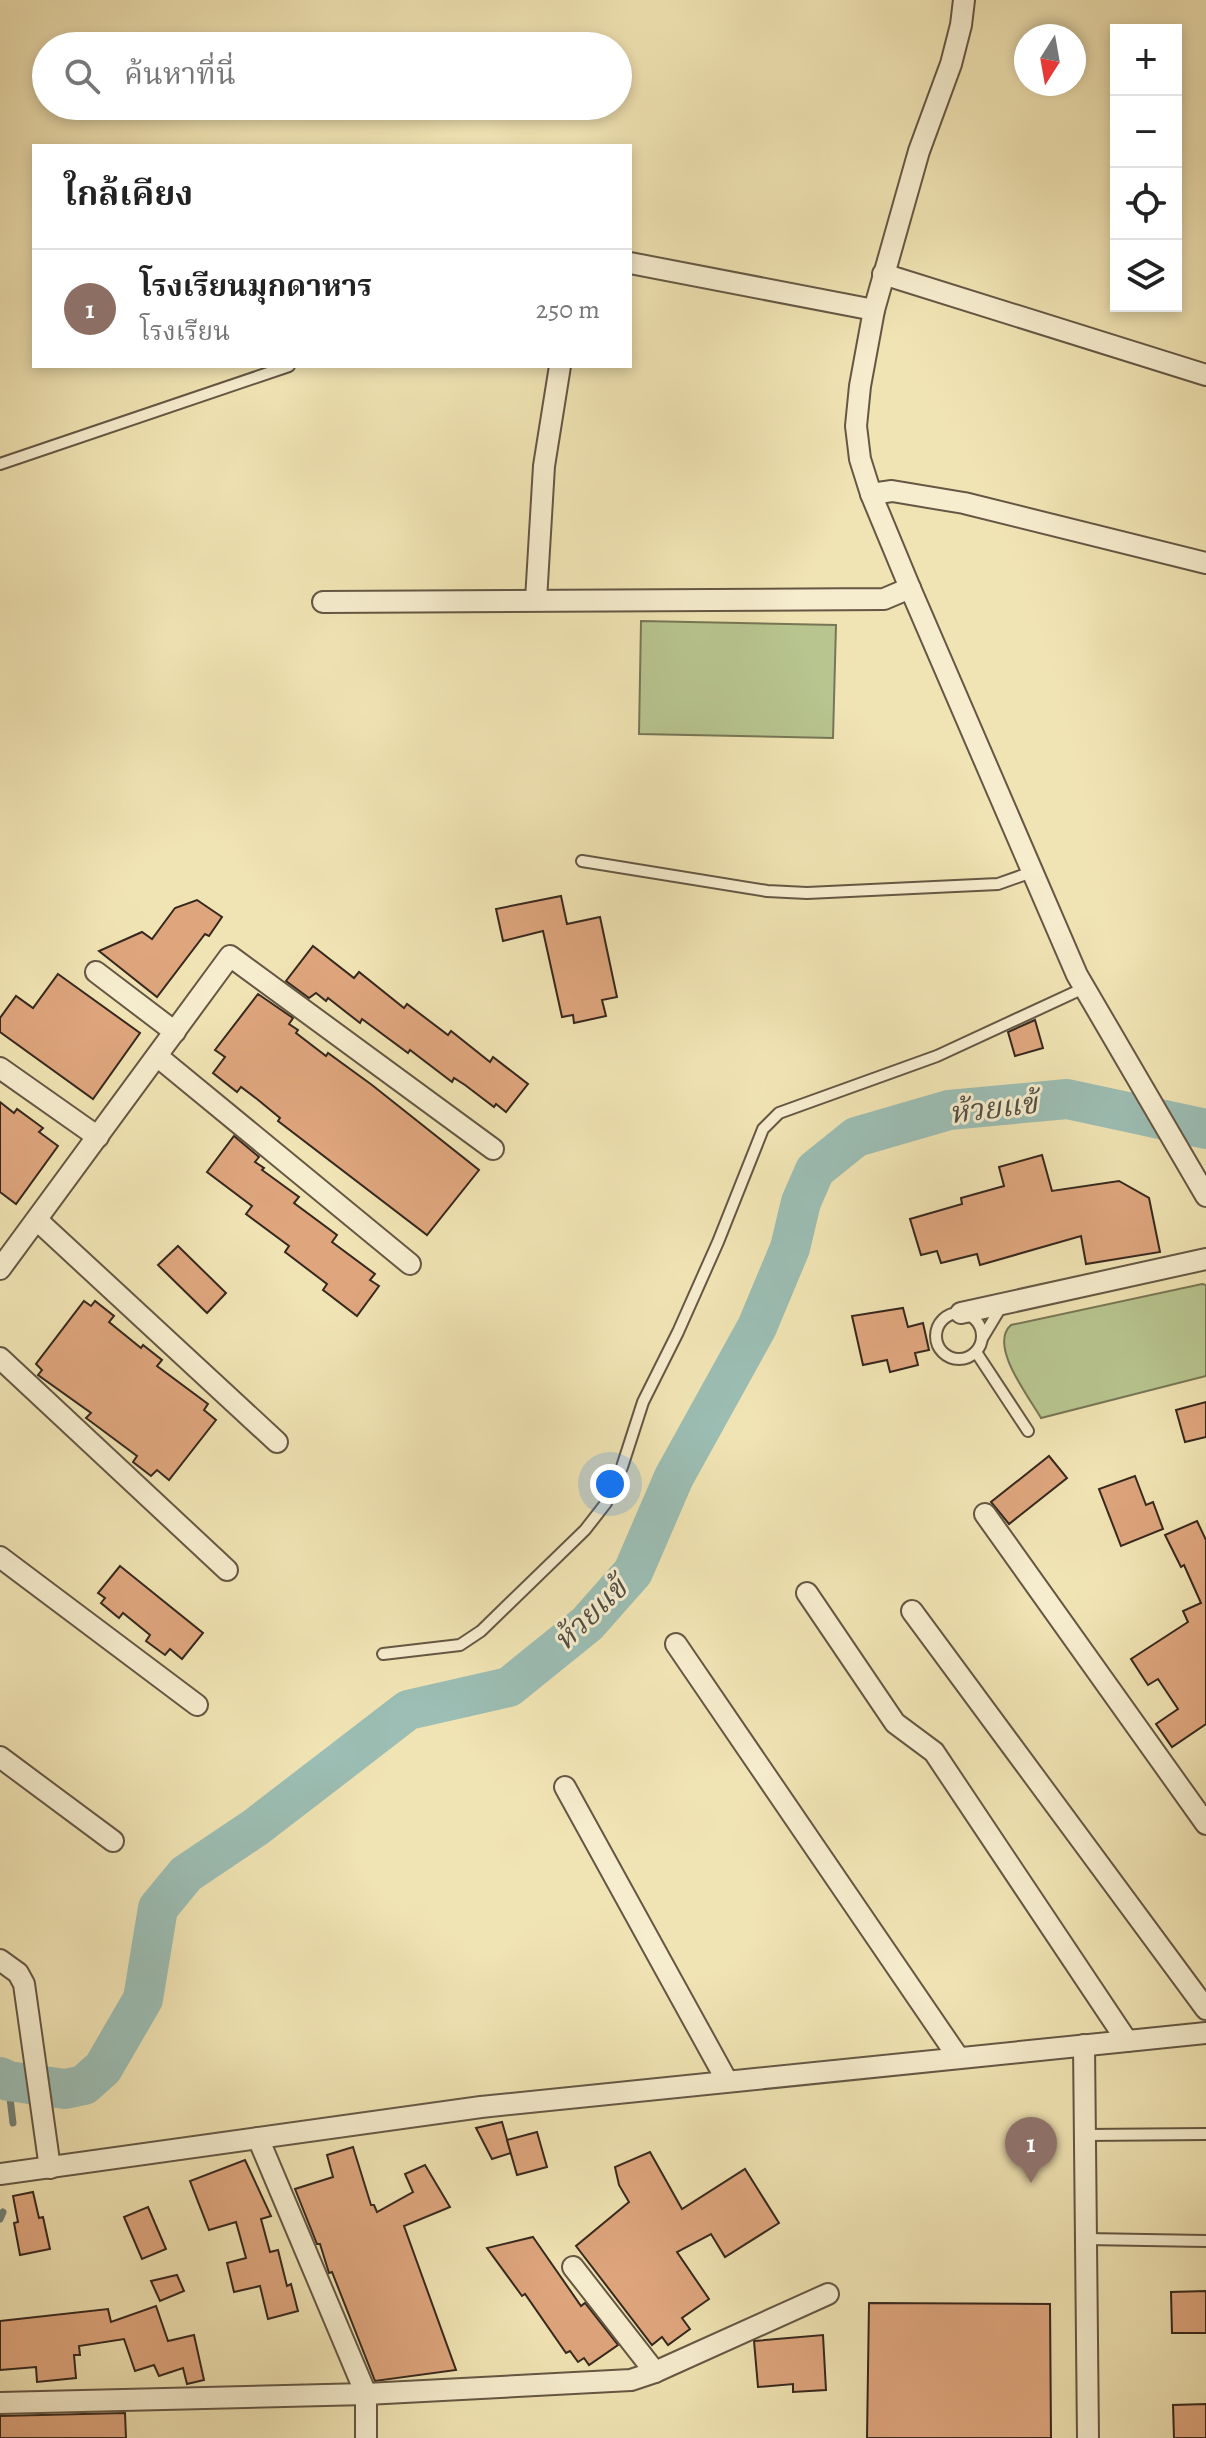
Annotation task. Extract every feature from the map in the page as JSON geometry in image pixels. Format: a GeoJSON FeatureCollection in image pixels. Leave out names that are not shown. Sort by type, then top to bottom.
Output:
{"type":"FeatureCollection","features":[{"type":"Feature","properties":{"kind":"street"},"geometry":{"type":"LineString","coordinates":[[964,0],[951,64],[919,151],[874,310],[856,426],[860,459],[910,588],[1084,988],[1206,1196]]}},
{"type":"Feature","properties":{"kind":"street"},"geometry":{"type":"LineString","coordinates":[[632,263],[874,310]]}},
{"type":"Feature","properties":{"kind":"street"},"geometry":{"type":"LineString","coordinates":[[883,274],[1206,375]]}},
{"type":"Feature","properties":{"kind":"street"},"geometry":{"type":"LineString","coordinates":[[536,600],[544,466],[560,368]]}},
{"type":"Feature","properties":{"kind":"street"},"geometry":{"type":"LineString","coordinates":[[871,494],[892,491],[964,503],[1206,563]]}},
{"type":"Feature","properties":{"kind":"street"},"geometry":{"type":"LineString","coordinates":[[323,602],[884,599],[910,588]]}},
{"type":"Feature","properties":{"kind":"street"},"geometry":{"type":"LineString","coordinates":[[0,1269],[8,1241],[37,1220],[230,956],[493,1149]]}},
{"type":"Feature","properties":{"kind":"street"},"geometry":{"type":"LineString","coordinates":[[96,972],[175,1032]]}},
{"type":"Feature","properties":{"kind":"street"},"geometry":{"type":"LineString","coordinates":[[157,1056],[410,1264]]}},
{"type":"Feature","properties":{"kind":"street"},"geometry":{"type":"LineString","coordinates":[[0,1068],[98,1137]]}},
{"type":"Feature","properties":{"kind":"street"},"geometry":{"type":"LineString","coordinates":[[37,1220],[277,1442]]}},
{"type":"Feature","properties":{"kind":"street"},"geometry":{"type":"LineString","coordinates":[[961,1313],[1206,1259]]}},
{"type":"Feature","properties":{"kind":"street"},"geometry":{"type":"LineString","coordinates":[[0,1358],[227,1570]]}},
{"type":"Feature","properties":{"kind":"street"},"geometry":{"type":"LineString","coordinates":[[985,1514],[1206,1824]]}},
{"type":"Feature","properties":{"kind":"street"},"geometry":{"type":"LineString","coordinates":[[0,1557],[197,1705]]}},
{"type":"Feature","properties":{"kind":"street"},"geometry":{"type":"LineString","coordinates":[[807,1593],[895,1723],[934,1752],[1127,2041]]}},
{"type":"Feature","properties":{"kind":"street"},"geometry":{"type":"LineString","coordinates":[[912,1611],[1206,2009]]}},
{"type":"Feature","properties":{"kind":"street"},"geometry":{"type":"LineString","coordinates":[[676,1644],[958,2057]]}},
{"type":"Feature","properties":{"kind":"street"},"geometry":{"type":"LineString","coordinates":[[0,1757],[113,1841]]}},
{"type":"Feature","properties":{"kind":"street"},"geometry":{"type":"LineString","coordinates":[[565,1787],[727,2081]]}},
{"type":"Feature","properties":{"kind":"street"},"geometry":{"type":"LineString","coordinates":[[0,1960],[18,1973],[24,1984],[50,2168]]}},
{"type":"Feature","properties":{"kind":"street"},"geometry":{"type":"LineString","coordinates":[[0,2174],[481,2107],[1206,2033]]}},
{"type":"Feature","properties":{"kind":"street"},"geometry":{"type":"LineString","coordinates":[[1084,2045],[1088,2438]]}},
{"type":"Feature","properties":{"kind":"street"},"geometry":{"type":"LineString","coordinates":[[258,2138],[366,2394],[366,2438]]}},
{"type":"Feature","properties":{"kind":"street"},"geometry":{"type":"LineString","coordinates":[[573,2267],[655,2372]]}},
{"type":"Feature","properties":{"kind":"street"},"geometry":{"type":"LineString","coordinates":[[0,2403],[366,2394],[631,2380],[828,2294]]}},
{"type":"Feature","properties":{"kind":"lane"},"geometry":{"type":"LineString","coordinates":[[0,464],[283,368]]}},
{"type":"Feature","properties":{"kind":"lane"},"geometry":{"type":"LineString","coordinates":[[582,861],[767,891],[807,893],[998,884],[1032,872]]}},
{"type":"Feature","properties":{"kind":"lane"},"geometry":{"type":"LineString","coordinates":[[383,1654],[460,1645],[481,1631],[585,1530],[606,1503],[622,1467],[643,1402],[718,1242],[763,1129],[779,1113],[937,1056],[1084,988]]}},
{"type":"Feature","properties":{"kind":"lane"},"geometry":{"type":"LineString","coordinates":[[982,1339],[979,1325],[961,1313],[953,1313],[940,1322],[935,1338],[941,1352],[956,1360],[970,1357],[976,1352],[995,1312],[1004,1304]]}},
{"type":"Feature","properties":{"kind":"lane"},"geometry":{"type":"LineString","coordinates":[[976,1352],[1028,1431]]}},
{"type":"Feature","properties":{"kind":"lane"},"geometry":{"type":"LineString","coordinates":[[1085,2135],[1206,2134]]}},
{"type":"Feature","properties":{"kind":"lane"},"geometry":{"type":"LineString","coordinates":[[1086,2239],[1206,2241]]}},
{"type":"Feature","properties":{"kind":"green space"},"geometry":{"type":"Polygon","coordinates":[[[641,621],[836,625],[833,738],[639,734],[641,621]]]}},
{"type":"Feature","properties":{"kind":"green space"},"geometry":{"type":"Polygon","coordinates":[[[1206,1285],[1206,1376],[1041,1418],[1007,1358],[1005,1334],[1011,1325],[1206,1285]]]}},
{"type":"Feature","properties":{"kind":"building"},"geometry":{"type":"Polygon","coordinates":[[[561,896],[567,924],[600,917],[617,997],[602,1000],[606,1016],[574,1023],[573,1015],[562,1017],[543,931],[503,941],[496,909],[561,896]]]}},
{"type":"Feature","properties":{"kind":"building"},"geometry":{"type":"Polygon","coordinates":[[[197,900],[222,917],[209,936],[205,934],[157,997],[99,951],[142,932],[152,939],[175,908],[197,900]]]}},
{"type":"Feature","properties":{"kind":"building"},"geometry":{"type":"Polygon","coordinates":[[[313,946],[354,978],[359,972],[404,1008],[407,1004],[448,1035],[451,1031],[490,1062],[493,1057],[528,1084],[506,1112],[454,1078],[452,1082],[410,1050],[408,1053],[362,1019],[360,1023],[328,998],[326,1001],[316,993],[309,998],[286,981],[313,946]]]}},
{"type":"Feature","properties":{"kind":"building"},"geometry":{"type":"Polygon","coordinates":[[[58,974],[140,1033],[93,1099],[0,1032],[0,1018],[16,996],[33,1008],[58,974]]]}},
{"type":"Feature","properties":{"kind":"building"},"geometry":{"type":"Polygon","coordinates":[[[258,994],[293,1018],[289,1024],[298,1030],[296,1033],[372,1085],[479,1170],[427,1235],[278,1121],[280,1118],[257,1099],[241,1087],[237,1092],[213,1073],[225,1057],[215,1050],[258,994]]]}},
{"type":"Feature","properties":{"kind":"building"},"geometry":{"type":"Polygon","coordinates":[[[1035,1020],[1043,1048],[1015,1056],[1008,1032],[1035,1020]]]}},
{"type":"Feature","properties":{"kind":"building"},"geometry":{"type":"Polygon","coordinates":[[[0,1102],[14,1113],[17,1109],[43,1128],[39,1132],[58,1146],[16,1204],[0,1192],[0,1102]]]}},
{"type":"Feature","properties":{"kind":"building"},"geometry":{"type":"Polygon","coordinates":[[[234,1136],[259,1157],[255,1162],[264,1168],[262,1170],[299,1197],[294,1203],[337,1235],[332,1242],[375,1274],[370,1280],[379,1286],[357,1316],[323,1290],[327,1284],[285,1252],[289,1246],[246,1214],[252,1206],[207,1172],[234,1136]]]}},
{"type":"Feature","properties":{"kind":"building"},"geometry":{"type":"Polygon","coordinates":[[[1042,1155],[1052,1191],[1119,1181],[1149,1198],[1160,1252],[1086,1264],[1081,1236],[980,1265],[977,1254],[941,1263],[937,1251],[921,1255],[910,1219],[962,1204],[961,1198],[1004,1186],[999,1167],[1042,1155]]]}},
{"type":"Feature","properties":{"kind":"building"},"geometry":{"type":"Polygon","coordinates":[[[178,1246],[226,1293],[207,1313],[158,1265],[178,1246]]]}},
{"type":"Feature","properties":{"kind":"building"},"geometry":{"type":"Polygon","coordinates":[[[84,1301],[91,1306],[95,1301],[114,1316],[109,1322],[141,1348],[143,1345],[162,1360],[157,1366],[208,1404],[204,1410],[216,1420],[169,1480],[157,1470],[151,1476],[133,1462],[137,1456],[86,1418],[91,1413],[38,1375],[42,1370],[36,1364],[84,1301]]]}},
{"type":"Feature","properties":{"kind":"building"},"geometry":{"type":"Polygon","coordinates":[[[903,1308],[908,1327],[923,1323],[929,1350],[915,1353],[918,1365],[890,1372],[887,1360],[863,1365],[852,1316],[903,1308]]]}},
{"type":"Feature","properties":{"kind":"building"},"geometry":{"type":"Polygon","coordinates":[[[1206,1402],[1206,1437],[1185,1442],[1176,1410],[1206,1402]]]}},
{"type":"Feature","properties":{"kind":"building"},"geometry":{"type":"Polygon","coordinates":[[[1049,1456],[1067,1478],[1009,1524],[991,1502],[1049,1456]]]}},
{"type":"Feature","properties":{"kind":"building"},"geometry":{"type":"Polygon","coordinates":[[[1135,1476],[1146,1505],[1153,1502],[1163,1529],[1121,1546],[1099,1489],[1135,1476]]]}},
{"type":"Feature","properties":{"kind":"building"},"geometry":{"type":"Polygon","coordinates":[[[1197,1521],[1206,1540],[1206,1724],[1172,1747],[1156,1724],[1178,1709],[1158,1679],[1148,1685],[1131,1659],[1188,1622],[1183,1611],[1201,1603],[1184,1565],[1181,1567],[1165,1535],[1197,1521]]]}},
{"type":"Feature","properties":{"kind":"building"},"geometry":{"type":"Polygon","coordinates":[[[120,1566],[203,1633],[182,1659],[170,1649],[165,1655],[146,1641],[150,1635],[123,1613],[119,1618],[101,1603],[105,1598],[98,1593],[120,1566]]]}},
{"type":"Feature","properties":{"kind":"building"},"geometry":{"type":"Polygon","coordinates":[[[502,2122],[511,2153],[492,2159],[476,2128],[502,2122]]]}},
{"type":"Feature","properties":{"kind":"building"},"geometry":{"type":"Polygon","coordinates":[[[537,2132],[547,2167],[517,2175],[507,2140],[537,2132]]]}},
{"type":"Feature","properties":{"kind":"building"},"geometry":{"type":"Polygon","coordinates":[[[353,2147],[371,2205],[377,2212],[413,2192],[405,2174],[425,2165],[450,2207],[404,2226],[456,2370],[375,2381],[295,2189],[333,2177],[327,2155],[353,2147]]]}},
{"type":"Feature","properties":{"kind":"building"},"geometry":{"type":"Polygon","coordinates":[[[650,2152],[682,2209],[745,2169],[779,2223],[725,2257],[711,2234],[677,2252],[709,2299],[682,2318],[690,2329],[668,2345],[662,2337],[652,2345],[576,2246],[629,2202],[619,2185],[615,2167],[650,2152]]]}},
{"type":"Feature","properties":{"kind":"building"},"geometry":{"type":"Polygon","coordinates":[[[245,2160],[271,2216],[261,2219],[270,2252],[278,2250],[287,2286],[291,2284],[298,2311],[268,2319],[260,2286],[234,2292],[227,2263],[246,2258],[236,2222],[209,2230],[190,2181],[245,2160]]]}},
{"type":"Feature","properties":{"kind":"building"},"geometry":{"type":"Polygon","coordinates":[[[33,2192],[39,2218],[43,2217],[50,2249],[20,2255],[13,2196],[33,2192]]]}},
{"type":"Feature","properties":{"kind":"building"},"geometry":{"type":"Polygon","coordinates":[[[148,2207],[166,2249],[142,2259],[124,2217],[148,2207]]]}},
{"type":"Feature","properties":{"kind":"building"},"geometry":{"type":"Polygon","coordinates":[[[533,2237],[581,2306],[585,2303],[618,2345],[589,2365],[584,2358],[578,2362],[570,2351],[566,2353],[525,2294],[522,2296],[487,2248],[533,2237]]]}},
{"type":"Feature","properties":{"kind":"building"},"geometry":{"type":"Polygon","coordinates":[[[177,2275],[184,2291],[160,2301],[151,2281],[177,2275]]]}},
{"type":"Feature","properties":{"kind":"building"},"geometry":{"type":"Polygon","coordinates":[[[1206,2291],[1206,2333],[1172,2333],[1171,2292],[1206,2291]]]}},
{"type":"Feature","properties":{"kind":"building"},"geometry":{"type":"Polygon","coordinates":[[[869,2303],[1050,2304],[1051,2438],[867,2438],[869,2303]]]}},
{"type":"Feature","properties":{"kind":"building"},"geometry":{"type":"Polygon","coordinates":[[[156,2306],[168,2341],[194,2335],[204,2380],[187,2384],[183,2368],[159,2376],[154,2365],[135,2371],[124,2339],[79,2346],[80,2355],[74,2355],[76,2378],[37,2382],[36,2367],[0,2370],[0,2321],[108,2309],[111,2322],[156,2306]]]}},
{"type":"Feature","properties":{"kind":"building"},"geometry":{"type":"Polygon","coordinates":[[[823,2335],[826,2390],[793,2392],[793,2384],[758,2387],[754,2341],[823,2335]]]}},
{"type":"Feature","properties":{"kind":"building"},"geometry":{"type":"Polygon","coordinates":[[[1206,2404],[1206,2438],[1174,2438],[1173,2405],[1206,2404]]]}},
{"type":"Feature","properties":{"kind":"building"},"geometry":{"type":"Polygon","coordinates":[[[125,2413],[126,2438],[0,2438],[0,2416],[125,2413]]]}},
{"type":"Feature","properties":{"kind":"waterway","name":"ห้วยแข้"},"geometry":{"type":"LineString","coordinates":[[0,2077],[8,2081],[65,2089],[84,2085],[103,2068],[143,1999],[158,1908],[186,1874],[256,1827],[408,1710],[509,1687],[587,1624],[633,1572],[674,1477],[757,1327],[790,1248],[801,1202],[815,1170],[856,1137],[949,1110],[1067,1099],[1206,1129]]}},
{"type":"Feature","properties":{"kind":"waterway"},"geometry":{"type":"LineString","coordinates":[[8,2081],[13,2123]]}},
{"type":"Feature","properties":{"kind":"waterway"},"geometry":{"type":"LineString","coordinates":[[0,2219],[3,2212]]}},
{"type":"Feature","properties":{"kind":"place","name":"โรงเรียนมุกดาหาร"},"geometry":{"type":"Point","coordinates":[1031,2183]}}]}
